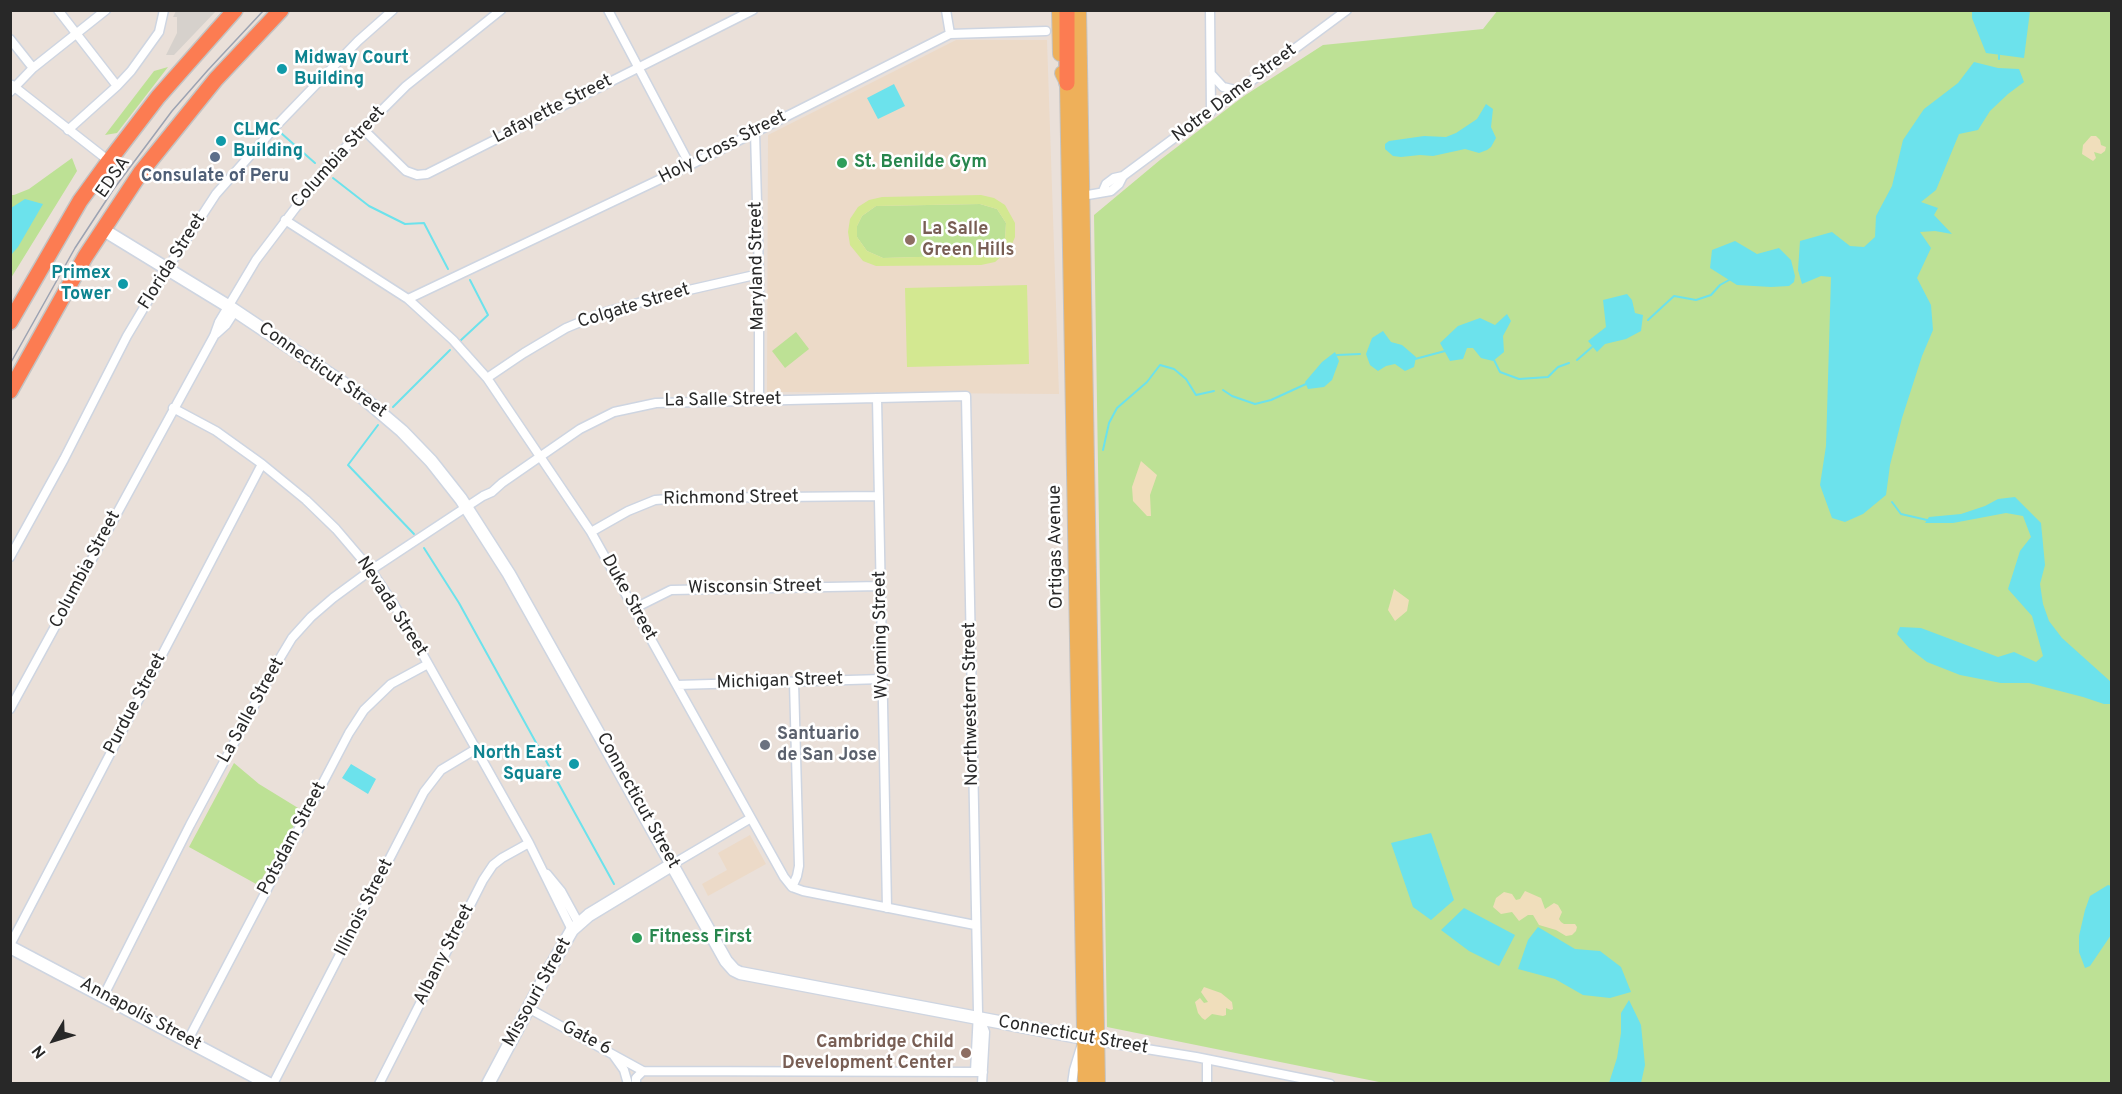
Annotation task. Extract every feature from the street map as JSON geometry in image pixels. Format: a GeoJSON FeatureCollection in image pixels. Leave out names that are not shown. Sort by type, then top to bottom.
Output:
{"type":"FeatureCollection","features":[{"type":"Feature","properties":{"kind":"highway","name":"EDSA"},"geometry":{"type":"LineString","coordinates":[[10,322],[68,220],[109,160],[165,88],[235,10]]}},
{"type":"Feature","properties":{"kind":"highway","name":"EDSA"},"geometry":{"type":"LineString","coordinates":[[10,391],[60,299],[102,229],[148,163],[185,116],[281,10]]}},
{"type":"Feature","properties":{"kind":"highway"},"geometry":{"type":"LineString","coordinates":[[1067,10],[1067,83]]}},
{"type":"Feature","properties":{"kind":"main road","name":"Ortigas Avenue"},"geometry":{"type":"LineString","coordinates":[[1059,10],[1060,68],[1067,83],[1091,1040],[1098,1083]]}},
{"type":"Feature","properties":{"kind":"main road","name":"Ortigas Avenue"},"geometry":{"type":"LineString","coordinates":[[1079,10],[1091,1040],[1086,1083]]}},
{"type":"Feature","properties":{"kind":"street"},"geometry":{"type":"LineString","coordinates":[[58,10],[117,86]]}},
{"type":"Feature","properties":{"kind":"street"},"geometry":{"type":"LineString","coordinates":[[106,10],[33,68],[12,88],[109,160]]}},
{"type":"Feature","properties":{"kind":"street"},"geometry":{"type":"LineString","coordinates":[[68,130],[117,86],[153,41],[159,32],[164,10]]}},
{"type":"Feature","properties":{"kind":"street","name":"Florida Street"},"geometry":{"type":"LineString","coordinates":[[10,557],[64,459],[127,336],[167,269],[223,186],[276,126],[358,41],[393,10]]}},
{"type":"Feature","properties":{"kind":"street","name":"Columbia Street"},"geometry":{"type":"LineString","coordinates":[[10,709],[214,336],[219,322],[232,309],[256,260],[325,169],[363,129],[406,86],[501,10]]}},
{"type":"Feature","properties":{"kind":"street"},"geometry":{"type":"LineString","coordinates":[[608,10],[690,165]]}},
{"type":"Feature","properties":{"kind":"street","name":"Lafayette Street"},"geometry":{"type":"LineString","coordinates":[[363,129],[406,171],[417,175],[427,174],[753,10]]}},
{"type":"Feature","properties":{"kind":"street"},"geometry":{"type":"LineString","coordinates":[[946,10],[950,34]]}},
{"type":"Feature","properties":{"kind":"street"},"geometry":{"type":"LineString","coordinates":[[1210,10],[1211,112]]}},
{"type":"Feature","properties":{"kind":"street","name":"Notre Dame Street"},"geometry":{"type":"LineString","coordinates":[[1082,196],[1111,190],[1119,184],[1123,176],[1347,10]]}},
{"type":"Feature","properties":{"kind":"street","name":"Holy Cross Street"},"geometry":{"type":"LineString","coordinates":[[408,299],[690,165],[950,34],[1046,31]]}},
{"type":"Feature","properties":{"kind":"street"},"geometry":{"type":"LineString","coordinates":[[10,39],[33,68]]}},
{"type":"Feature","properties":{"kind":"street"},"geometry":{"type":"LineString","coordinates":[[1210,74],[1223,87],[1240,91]]}},
{"type":"Feature","properties":{"kind":"street","name":"Maryland Street"},"geometry":{"type":"LineString","coordinates":[[755,132],[759,274],[759,401]]}},
{"type":"Feature","properties":{"kind":"street","name":"Duke Street"},"geometry":{"type":"LineString","coordinates":[[285,220],[408,299],[453,340],[487,378],[591,532],[784,877],[792,887]]}},
{"type":"Feature","properties":{"kind":"street","name":"Connecticut Street"},"geometry":{"type":"LineString","coordinates":[[102,229],[321,367],[386,416],[431,461],[466,506],[509,574],[726,960],[734,970],[1091,1040],[1330,1083]]}},
{"type":"Feature","properties":{"kind":"street","name":"Colgate Street"},"geometry":{"type":"LineString","coordinates":[[487,378],[566,328],[602,314],[667,295],[759,274]]}},
{"type":"Feature","properties":{"kind":"street","name":"La Salle Street"},"geometry":{"type":"LineString","coordinates":[[103,997],[190,825],[292,638],[333,598],[371,570],[466,506],[492,492],[580,429],[614,412],[656,402],[966,396]]}},
{"type":"Feature","properties":{"kind":"street","name":"Northwestern Street"},"geometry":{"type":"LineString","coordinates":[[966,396],[975,925],[979,1072],[982,1083]]}},
{"type":"Feature","properties":{"kind":"street","name":"Wyoming Street"},"geometry":{"type":"LineString","coordinates":[[877,398],[887,908]]}},
{"type":"Feature","properties":{"kind":"street","name":"Nevada Street"},"geometry":{"type":"LineString","coordinates":[[173,408],[216,431],[262,464],[306,500],[336,529],[371,570],[428,663],[529,843],[554,896],[576,927]]}},
{"type":"Feature","properties":{"kind":"street","name":"Purdue Street"},"geometry":{"type":"LineString","coordinates":[[10,946],[262,464]]}},
{"type":"Feature","properties":{"kind":"street","name":"Richmond Street"},"geometry":{"type":"LineString","coordinates":[[591,532],[628,511],[656,500],[879,496]]}},
{"type":"Feature","properties":{"kind":"street","name":"Wisconsin Street"},"geometry":{"type":"LineString","coordinates":[[633,609],[672,590],[880,586]]}},
{"type":"Feature","properties":{"kind":"street","name":"Potsdam Street"},"geometry":{"type":"LineString","coordinates":[[188,1041],[349,732],[364,710],[391,684],[428,663]]}},
{"type":"Feature","properties":{"kind":"street","name":"Michigan Street"},"geometry":{"type":"LineString","coordinates":[[676,685],[883,679]]}},
{"type":"Feature","properties":{"kind":"street"},"geometry":{"type":"LineString","coordinates":[[794,682],[799,866],[792,887],[975,925]]}},
{"type":"Feature","properties":{"kind":"street","name":"Illinois Street"},"geometry":{"type":"LineString","coordinates":[[271,1083],[424,792],[441,770],[476,749]]}},
{"type":"Feature","properties":{"kind":"street","name":"Missouri Street"},"geometry":{"type":"LineString","coordinates":[[488,1083],[528,1008],[576,927],[589,915],[751,818]]}},
{"type":"Feature","properties":{"kind":"street","name":"Albany Street"},"geometry":{"type":"LineString","coordinates":[[379,1083],[483,880],[493,865],[529,843]]}},
{"type":"Feature","properties":{"kind":"street","name":"Annapolis Street"},"geometry":{"type":"LineString","coordinates":[[10,946],[103,997],[271,1083]]}},
{"type":"Feature","properties":{"kind":"street","name":"Gate 6"},"geometry":{"type":"LineString","coordinates":[[528,1008],[643,1071]]}},
{"type":"Feature","properties":{"kind":"street"},"geometry":{"type":"LineString","coordinates":[[1072,1083],[1074,1070],[1091,1040]]}},
{"type":"Feature","properties":{"kind":"street"},"geometry":{"type":"LineString","coordinates":[[612,1053],[624,1070],[628,1083]]}},
{"type":"Feature","properties":{"kind":"street"},"geometry":{"type":"LineString","coordinates":[[1207,1060],[1207,1083]]}},
{"type":"Feature","properties":{"kind":"street"},"geometry":{"type":"LineString","coordinates":[[636,1083],[636,1078],[643,1071],[979,1072]]}},
{"type":"Feature","properties":{"kind":"shaded area"},"geometry":{"type":"Polygon","coordinates":[[[176,11],[216,11],[174,55],[166,55],[177,33],[177,17],[173,17],[176,11]]]}},
{"type":"Feature","properties":{"kind":"shaded area","name":"La Salle Green Hills"},"geometry":{"type":"Polygon","coordinates":[[[956,40],[1047,40],[1059,394],[767,392],[768,135],[956,40]]]}},
{"type":"Feature","properties":{"kind":"shaded area"},"geometry":{"type":"Polygon","coordinates":[[[750,835],[766,864],[708,896],[702,884],[727,870],[718,853],[750,835]]]}},
{"type":"Feature","properties":{"kind":"green space"},"geometry":{"type":"Polygon","coordinates":[[[1498,10],[2111,11],[2111,1083],[1384,1083],[1107,1027],[1094,215],[1160,160],[1244,96],[1323,45],[1483,29],[1498,10]]]}},
{"type":"Feature","properties":{"kind":"green space"},"geometry":{"type":"Polygon","coordinates":[[[168,67],[117,133],[105,135],[154,71],[168,67]]]}},
{"type":"Feature","properties":{"kind":"green space"},"geometry":{"type":"Polygon","coordinates":[[[72,158],[77,171],[11,278],[11,195],[29,189],[72,158]]]}},
{"type":"Feature","properties":{"kind":"green space"},"geometry":{"type":"Polygon","coordinates":[[[981,195],[994,198],[1005,205],[1015,223],[1015,237],[1010,249],[995,262],[981,265],[876,266],[863,261],[850,245],[848,232],[850,219],[858,207],[869,200],[882,197],[981,195]],[[980,204],[876,206],[862,216],[857,226],[857,237],[867,251],[883,258],[987,255],[998,250],[1005,241],[1006,223],[997,209],[980,204]]]}},
{"type":"Feature","properties":{"kind":"green space"},"geometry":{"type":"Polygon","coordinates":[[[980,204],[997,209],[1006,223],[1005,241],[998,250],[987,255],[883,258],[867,251],[857,237],[857,226],[862,216],[876,206],[980,204]]]}},
{"type":"Feature","properties":{"kind":"green space"},"geometry":{"type":"Polygon","coordinates":[[[1027,285],[1029,364],[907,367],[905,288],[1027,285]]]}},
{"type":"Feature","properties":{"kind":"green space"},"geometry":{"type":"Polygon","coordinates":[[[796,332],[809,349],[785,368],[772,351],[796,332]]]}},
{"type":"Feature","properties":{"kind":"green space"},"geometry":{"type":"Polygon","coordinates":[[[234,763],[259,784],[303,811],[258,885],[189,847],[234,763]]]}},
{"type":"Feature","properties":{"kind":"sand"},"geometry":{"type":"Polygon","coordinates":[[[2091,136],[2096,136],[2101,145],[2106,147],[2101,154],[2094,152],[2096,158],[2093,161],[2082,154],[2083,145],[2091,136]]]}},
{"type":"Feature","properties":{"kind":"sand"},"geometry":{"type":"Polygon","coordinates":[[[1141,461],[1157,475],[1150,495],[1151,516],[1147,516],[1133,501],[1132,487],[1141,461]]]}},
{"type":"Feature","properties":{"kind":"sand"},"geometry":{"type":"Polygon","coordinates":[[[1394,589],[1409,600],[1407,611],[1395,621],[1388,610],[1394,589]]]}},
{"type":"Feature","properties":{"kind":"sand"},"geometry":{"type":"Polygon","coordinates":[[[1525,891],[1541,898],[1545,909],[1554,903],[1558,905],[1562,912],[1559,919],[1561,922],[1575,924],[1576,931],[1566,936],[1539,925],[1533,915],[1528,915],[1519,921],[1512,912],[1501,914],[1493,907],[1496,898],[1504,892],[1512,894],[1516,900],[1520,899],[1525,891]]]}},
{"type":"Feature","properties":{"kind":"sand"},"geometry":{"type":"Polygon","coordinates":[[[1204,987],[1221,993],[1232,1002],[1233,1009],[1226,1008],[1226,1015],[1223,1016],[1212,1014],[1205,1020],[1202,1018],[1195,1002],[1200,998],[1204,1003],[1208,1002],[1201,992],[1204,987]]]}},
{"type":"Feature","properties":{"kind":"water"},"geometry":{"type":"Polygon","coordinates":[[[1972,11],[2030,11],[2024,58],[1986,53],[1972,18],[1972,11]]]}},
{"type":"Feature","properties":{"kind":"water"},"geometry":{"type":"Polygon","coordinates":[[[1974,62],[1998,68],[2019,69],[2024,82],[1990,111],[1978,130],[1959,134],[1936,190],[1921,202],[1938,208],[1934,215],[1952,234],[1935,231],[1920,232],[1931,248],[1917,278],[1931,305],[1933,330],[1902,418],[1890,465],[1886,495],[1863,514],[1845,522],[1832,518],[1820,485],[1826,446],[1831,277],[1821,276],[1802,284],[1798,270],[1800,241],[1832,232],[1850,246],[1864,247],[1875,237],[1876,216],[1892,186],[1903,140],[1924,109],[1958,83],[1974,62]]]}},
{"type":"Feature","properties":{"kind":"water"},"geometry":{"type":"Polygon","coordinates":[[[894,84],[905,106],[878,119],[867,98],[894,84]]]}},
{"type":"Feature","properties":{"kind":"water"},"geometry":{"type":"Polygon","coordinates":[[[1486,104],[1493,109],[1491,127],[1496,138],[1487,150],[1479,153],[1465,149],[1433,156],[1401,157],[1393,156],[1385,149],[1385,144],[1389,141],[1424,136],[1446,137],[1456,133],[1477,119],[1486,104]]]}},
{"type":"Feature","properties":{"kind":"water"},"geometry":{"type":"Polygon","coordinates":[[[25,199],[43,204],[11,255],[11,208],[25,199]]]}},
{"type":"Feature","properties":{"kind":"water"},"geometry":{"type":"Polygon","coordinates":[[[1735,241],[1757,254],[1779,248],[1791,260],[1795,276],[1794,282],[1789,286],[1771,287],[1737,285],[1710,268],[1712,250],[1735,241]]]}},
{"type":"Feature","properties":{"kind":"water"},"geometry":{"type":"Polygon","coordinates":[[[1627,294],[1632,300],[1635,313],[1643,315],[1641,331],[1626,339],[1605,344],[1597,352],[1588,341],[1606,327],[1603,300],[1627,294]]]}},
{"type":"Feature","properties":{"kind":"water"},"geometry":{"type":"Polygon","coordinates":[[[1507,314],[1511,321],[1503,336],[1504,352],[1493,361],[1481,358],[1473,348],[1467,348],[1463,359],[1450,361],[1440,343],[1458,326],[1480,318],[1495,325],[1507,314]]]}},
{"type":"Feature","properties":{"kind":"water"},"geometry":{"type":"Polygon","coordinates":[[[1383,331],[1391,342],[1402,345],[1416,357],[1414,367],[1405,371],[1395,364],[1378,371],[1370,365],[1366,354],[1372,338],[1383,331]]]}},
{"type":"Feature","properties":{"kind":"water"},"geometry":{"type":"Polygon","coordinates":[[[1335,352],[1339,361],[1332,380],[1324,387],[1308,389],[1305,382],[1322,362],[1335,352]]]}},
{"type":"Feature","properties":{"kind":"water"},"geometry":{"type":"Polygon","coordinates":[[[2015,497],[2041,523],[2045,565],[2040,584],[2043,604],[2049,621],[2062,638],[2111,682],[2111,704],[2029,683],[2001,683],[1960,675],[1927,662],[1909,648],[1897,634],[1900,627],[1921,628],[1998,657],[2014,652],[2036,662],[2043,656],[2032,616],[2008,589],[2020,551],[2031,537],[2023,516],[2006,513],[1953,523],[1925,523],[1929,517],[1961,514],[1998,499],[2015,497]]]}},
{"type":"Feature","properties":{"kind":"water"},"geometry":{"type":"Polygon","coordinates":[[[351,764],[376,779],[368,794],[342,778],[351,764]]]}},
{"type":"Feature","properties":{"kind":"water"},"geometry":{"type":"Polygon","coordinates":[[[1431,833],[1454,900],[1431,920],[1413,907],[1391,843],[1431,833]]]}},
{"type":"Feature","properties":{"kind":"water"},"geometry":{"type":"Polygon","coordinates":[[[2108,885],[2111,886],[2111,935],[2090,966],[2085,968],[2079,952],[2079,936],[2085,910],[2090,896],[2108,885]]]}},
{"type":"Feature","properties":{"kind":"water"},"geometry":{"type":"Polygon","coordinates":[[[1464,908],[1515,935],[1499,966],[1469,951],[1441,930],[1464,908]]]}},
{"type":"Feature","properties":{"kind":"water"},"geometry":{"type":"Polygon","coordinates":[[[1538,927],[1575,949],[1600,951],[1621,967],[1631,992],[1610,998],[1583,995],[1555,979],[1518,969],[1528,940],[1538,927]]]}},
{"type":"Feature","properties":{"kind":"water"},"geometry":{"type":"Polygon","coordinates":[[[1629,1000],[1641,1025],[1645,1065],[1641,1083],[1609,1083],[1617,1058],[1621,1013],[1629,1000]]]}},
{"type":"Feature","properties":{"kind":"waterway"},"geometry":{"type":"LineString","coordinates":[[281,133],[315,163]]}},
{"type":"Feature","properties":{"kind":"waterway"},"geometry":{"type":"LineString","coordinates":[[333,178],[369,206],[405,224],[424,223],[448,269]]}},
{"type":"Feature","properties":{"kind":"waterway"},"geometry":{"type":"LineString","coordinates":[[460,341],[488,315],[470,280]]}},
{"type":"Feature","properties":{"kind":"waterway"},"geometry":{"type":"LineString","coordinates":[[1648,320],[1674,296],[1696,300],[1711,295],[1720,285],[1729,280]]}},
{"type":"Feature","properties":{"kind":"waterway"},"geometry":{"type":"LineString","coordinates":[[1577,360],[1592,347]]}},
{"type":"Feature","properties":{"kind":"waterway"},"geometry":{"type":"LineString","coordinates":[[393,407],[450,350]]}},
{"type":"Feature","properties":{"kind":"waterway"},"geometry":{"type":"LineString","coordinates":[[1415,359],[1445,351]]}},
{"type":"Feature","properties":{"kind":"waterway"},"geometry":{"type":"LineString","coordinates":[[1337,355],[1360,354]]}},
{"type":"Feature","properties":{"kind":"waterway"},"geometry":{"type":"LineString","coordinates":[[1494,360],[1500,372],[1519,379],[1548,377],[1558,367],[1569,363]]}},
{"type":"Feature","properties":{"kind":"waterway"},"geometry":{"type":"LineString","coordinates":[[1103,450],[1109,423],[1117,408],[1147,382],[1160,365],[1174,369],[1186,379],[1196,395],[1214,391]]}},
{"type":"Feature","properties":{"kind":"waterway"},"geometry":{"type":"LineString","coordinates":[[1223,390],[1232,396],[1255,404],[1271,400],[1306,384]]}},
{"type":"Feature","properties":{"kind":"waterway"},"geometry":{"type":"LineString","coordinates":[[378,425],[348,465],[414,534]]}},
{"type":"Feature","properties":{"kind":"waterway"},"geometry":{"type":"LineString","coordinates":[[1892,502],[1901,514],[1927,520]]}},
{"type":"Feature","properties":{"kind":"waterway"},"geometry":{"type":"LineString","coordinates":[[424,548],[459,603],[614,884]]}},
{"type":"Feature","properties":{"kind":"tram line"},"geometry":{"type":"LineString","coordinates":[[10,364],[75,248],[113,190],[172,111],[264,10]]}},
{"type":"Feature","properties":{"kind":"place","name":"Midway Court Building"},"geometry":{"type":"Point","coordinates":[282,69]}},
{"type":"Feature","properties":{"kind":"place","name":"CLMC Building"},"geometry":{"type":"Point","coordinates":[221,141]}},
{"type":"Feature","properties":{"kind":"place","name":"Consulate of Peru"},"geometry":{"type":"Point","coordinates":[215,157]}},
{"type":"Feature","properties":{"kind":"place","name":"St. Benilde Gym"},"geometry":{"type":"Point","coordinates":[842,163]}},
{"type":"Feature","properties":{"kind":"place","name":"La Salle Green Hills"},"geometry":{"type":"Point","coordinates":[910,240]}},
{"type":"Feature","properties":{"kind":"place","name":"Primex Tower"},"geometry":{"type":"Point","coordinates":[123,284]}},
{"type":"Feature","properties":{"kind":"place","name":"Santuario de San Jose"},"geometry":{"type":"Point","coordinates":[765,745]}},
{"type":"Feature","properties":{"kind":"place","name":"North East Square"},"geometry":{"type":"Point","coordinates":[574,764]}},
{"type":"Feature","properties":{"kind":"place","name":"Fitness First"},"geometry":{"type":"Point","coordinates":[637,938]}},
{"type":"Feature","properties":{"kind":"place","name":"Cambridge Child Development Center"},"geometry":{"type":"Point","coordinates":[966,1053]}}]}
